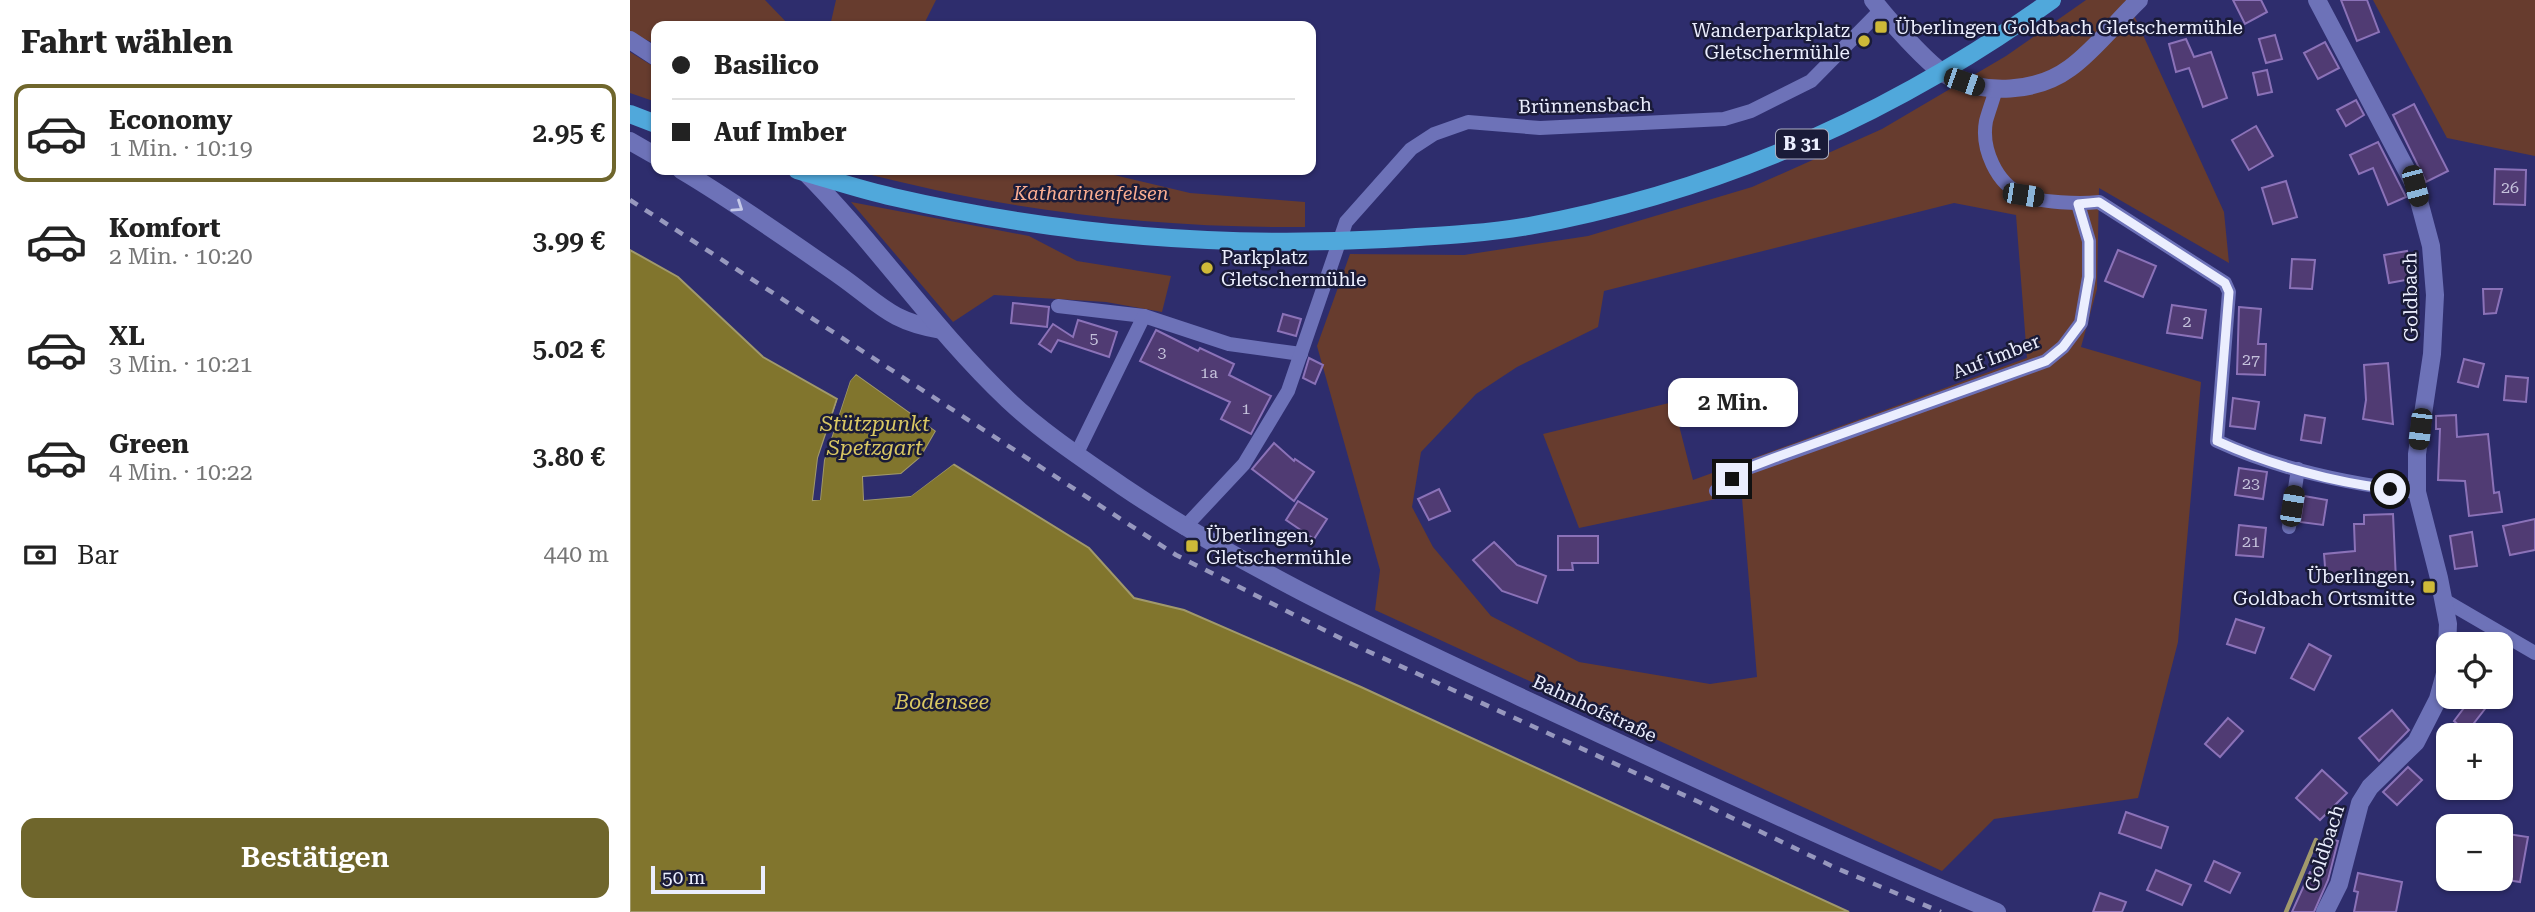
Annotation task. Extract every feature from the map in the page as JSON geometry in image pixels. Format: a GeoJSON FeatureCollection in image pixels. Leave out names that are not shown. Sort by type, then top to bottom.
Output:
{"type":"FeatureCollection","features":[{"type":"Feature","properties":{"kind":"main road","name":"B 31"},"geometry":{"type":"LineString","coordinates":[[814,175],[888,196],[1038,224],[1214,241],[1356,241],[1525,227],[1654,197],[1717,178],[1839,128],[1897,99],[1999,38],[2052,0]]}},
{"type":"Feature","properties":{"kind":"main road"},"geometry":{"type":"LineString","coordinates":[[630,114],[651,122]]}},
{"type":"Feature","properties":{"kind":"street"},"geometry":{"type":"LineString","coordinates":[[1877,5],[1946,75],[1989,88],[2032,85],[2070,68],[2138,0]]}},
{"type":"Feature","properties":{"kind":"street","name":"Goldbach"},"geometry":{"type":"LineString","coordinates":[[2317,0],[2415,186],[2431,246],[2435,295],[2432,354],[2417,454],[2417,492],[2448,624],[2446,670],[2438,699],[2416,742],[2370,787],[2360,803],[2339,884],[2325,912]]}},
{"type":"Feature","properties":{"kind":"street","name":"Brünnensbach"},"geometry":{"type":"LineString","coordinates":[[1184,528],[1244,464],[1288,391],[1346,222],[1411,149],[1434,134],[1468,122],[1540,128],[1724,119],[1751,111],[1811,80],[1877,5]]}},
{"type":"Feature","properties":{"kind":"street"},"geometry":{"type":"LineString","coordinates":[[630,40],[651,54]]}},
{"type":"Feature","properties":{"kind":"street"},"geometry":{"type":"LineString","coordinates":[[1989,88],[1986,123],[1989,156],[2000,177],[2023,195],[2078,204],[2099,202],[2225,283],[2229,292],[2217,441],[2298,469],[2362,486],[2417,492]]}},
{"type":"Feature","properties":{"kind":"street"},"geometry":{"type":"LineString","coordinates":[[630,141],[651,153]]}},
{"type":"Feature","properties":{"kind":"street"},"geometry":{"type":"LineString","coordinates":[[689,175],[841,276],[896,318],[942,330]]}},
{"type":"Feature","properties":{"kind":"street","name":"Bahnhofstraße"},"geometry":{"type":"LineString","coordinates":[[808,175],[829,196],[942,330],[1008,400],[1076,455],[1184,528],[1255,569],[1359,622],[1997,912]]}},
{"type":"Feature","properties":{"kind":"street","name":"Auf Imber"},"geometry":{"type":"LineString","coordinates":[[1716,491],[1748,468],[1878,419],[2046,361],[2063,347],[2081,323],[2089,277],[2089,241],[2078,204]]}},
{"type":"Feature","properties":{"kind":"street"},"geometry":{"type":"LineString","coordinates":[[1058,306],[1144,316],[1229,344],[1301,354]]}},
{"type":"Feature","properties":{"kind":"street"},"geometry":{"type":"LineString","coordinates":[[1076,455],[1144,316]]}},
{"type":"Feature","properties":{"kind":"street"},"geometry":{"type":"LineString","coordinates":[[2289,527],[2298,469]]}},
{"type":"Feature","properties":{"kind":"street"},"geometry":{"type":"LineString","coordinates":[[2444,600],[2535,653]]}},
{"type":"Feature","properties":{"kind":"green space"},"geometry":{"type":"Polygon","coordinates":[[[630,0],[765,0],[785,21],[651,21],[651,42],[630,33],[630,0]]]}},
{"type":"Feature","properties":{"kind":"green space"},"geometry":{"type":"Polygon","coordinates":[[[836,0],[936,0],[926,21],[831,21],[836,0]]]}},
{"type":"Feature","properties":{"kind":"green space"},"geometry":{"type":"Polygon","coordinates":[[[2086,0],[2127,0],[2224,212],[2229,263],[2099,188],[2097,289],[2081,347],[2201,382],[2178,642],[2138,798],[1994,819],[1942,871],[1375,610],[1380,570],[1317,346],[1350,254],[1464,255],[1588,236],[1752,187],[1882,129],[2006,56],[2086,0]],[[1954,203],[1604,291],[1598,327],[1517,367],[1476,394],[1421,452],[1412,507],[1433,547],[1491,616],[1579,662],[1710,684],[1757,677],[1741,486],[1716,499],[1579,528],[1543,434],[1673,402],[1693,480],[2027,358],[2016,215],[1954,203]]]}},
{"type":"Feature","properties":{"kind":"green space"},"geometry":{"type":"Polygon","coordinates":[[[2373,0],[2535,0],[2535,156],[2447,138],[2373,0]]]}},
{"type":"Feature","properties":{"kind":"green space"},"geometry":{"type":"Polygon","coordinates":[[[630,52],[651,65],[651,100],[630,93],[630,52]]]}},
{"type":"Feature","properties":{"kind":"green space","name":"Katharinenfelsen"},"geometry":{"type":"Polygon","coordinates":[[[873,175],[1114,175],[1190,193],[1305,202],[1305,227],[1190,224],[1077,214],[964,196],[873,175]]]}},
{"type":"Feature","properties":{"kind":"green space"},"geometry":{"type":"Polygon","coordinates":[[[851,202],[1029,236],[1077,261],[1171,276],[1162,312],[1106,302],[994,295],[953,322],[851,202]]]}},
{"type":"Feature","properties":{"kind":"water","name":"Bodensee"},"geometry":{"type":"Polygon","coordinates":[[[630,250],[678,277],[763,357],[837,399],[818,458],[813,500],[820,499],[824,460],[850,380],[856,374],[936,431],[921,457],[901,474],[863,477],[864,500],[910,496],[953,464],[1089,548],[1134,598],[1184,610],[1361,687],[1849,912],[630,912],[630,250]]]}},
{"type":"Feature","properties":{"kind":"pier"},"geometry":{"type":"Polygon","coordinates":[[[855,371],[940,430],[924,459],[903,477],[866,480],[867,497],[909,493],[951,461],[956,462],[911,496],[864,500],[863,477],[901,474],[921,457],[936,431],[856,374],[850,381],[824,460],[820,500],[813,500],[818,458],[839,396],[841,398],[847,379],[855,371]]]}},
{"type":"Feature","properties":{"kind":"building"},"geometry":{"type":"Polygon","coordinates":[[[2233,0],[2261,0],[2267,12],[2245,24],[2233,0]]]}},
{"type":"Feature","properties":{"kind":"building"},"geometry":{"type":"Polygon","coordinates":[[[2341,0],[2367,0],[2379,32],[2357,41],[2341,0]]]}},
{"type":"Feature","properties":{"kind":"building"},"geometry":{"type":"Polygon","coordinates":[[[2275,35],[2282,59],[2266,63],[2259,39],[2275,35]]]}},
{"type":"Feature","properties":{"kind":"building"},"geometry":{"type":"Polygon","coordinates":[[[2186,39],[2194,57],[2211,52],[2227,98],[2203,107],[2189,68],[2176,72],[2169,44],[2186,39]]]}},
{"type":"Feature","properties":{"kind":"building"},"geometry":{"type":"Polygon","coordinates":[[[2325,42],[2339,68],[2318,79],[2304,53],[2325,42]]]}},
{"type":"Feature","properties":{"kind":"building"},"geometry":{"type":"Polygon","coordinates":[[[2267,70],[2272,92],[2258,95],[2253,73],[2267,70]]]}},
{"type":"Feature","properties":{"kind":"building"},"geometry":{"type":"Polygon","coordinates":[[[2356,100],[2364,115],[2346,126],[2337,110],[2356,100]]]}},
{"type":"Feature","properties":{"kind":"building"},"geometry":{"type":"Polygon","coordinates":[[[2414,104],[2448,171],[2426,182],[2393,115],[2414,104]]]}},
{"type":"Feature","properties":{"kind":"building"},"geometry":{"type":"Polygon","coordinates":[[[2256,126],[2273,156],[2249,170],[2232,140],[2256,126]]]}},
{"type":"Feature","properties":{"kind":"building"},"geometry":{"type":"Polygon","coordinates":[[[2378,142],[2406,197],[2388,205],[2373,168],[2359,174],[2350,155],[2378,142]]]}},
{"type":"Feature","properties":{"kind":"building"},"geometry":{"type":"Polygon","coordinates":[[[2495,169],[2526,170],[2525,205],[2494,204],[2495,169]]]}},
{"type":"Feature","properties":{"kind":"building"},"geometry":{"type":"Polygon","coordinates":[[[2286,181],[2297,217],[2273,224],[2262,188],[2286,181]]]}},
{"type":"Feature","properties":{"kind":"building"},"geometry":{"type":"Polygon","coordinates":[[[2118,250],[2156,266],[2143,297],[2105,281],[2118,250]]]}},
{"type":"Feature","properties":{"kind":"building"},"geometry":{"type":"Polygon","coordinates":[[[2407,251],[2411,279],[2389,283],[2384,255],[2407,251]]]}},
{"type":"Feature","properties":{"kind":"building"},"geometry":{"type":"Polygon","coordinates":[[[2292,259],[2315,260],[2312,289],[2290,288],[2292,259]]]}},
{"type":"Feature","properties":{"kind":"building"},"geometry":{"type":"Polygon","coordinates":[[[2483,289],[2502,289],[2496,313],[2484,314],[2483,289]]]}},
{"type":"Feature","properties":{"kind":"building"},"geometry":{"type":"Polygon","coordinates":[[[1013,303],[1049,307],[1047,327],[1011,323],[1013,303]]]}},
{"type":"Feature","properties":{"kind":"building"},"geometry":{"type":"Polygon","coordinates":[[[2172,305],[2206,310],[2202,338],[2167,333],[2172,305]]]}},
{"type":"Feature","properties":{"kind":"building"},"geometry":{"type":"Polygon","coordinates":[[[2239,307],[2261,309],[2258,344],[2266,344],[2265,375],[2237,374],[2239,307]]]}},
{"type":"Feature","properties":{"kind":"building"},"geometry":{"type":"Polygon","coordinates":[[[1283,314],[1301,319],[1296,336],[1278,331],[1283,314]]]}},
{"type":"Feature","properties":{"kind":"building"},"geometry":{"type":"Polygon","coordinates":[[[1078,320],[1117,332],[1109,357],[1058,340],[1051,352],[1039,344],[1053,324],[1073,337],[1078,320]]]}},
{"type":"Feature","properties":{"kind":"building"},"geometry":{"type":"Polygon","coordinates":[[[1156,330],[1198,351],[1200,348],[1234,364],[1229,375],[1271,396],[1251,434],[1221,419],[1230,402],[1140,361],[1156,330]]]}},
{"type":"Feature","properties":{"kind":"building"},"geometry":{"type":"Polygon","coordinates":[[[1309,358],[1323,365],[1315,384],[1303,378],[1309,358]]]}},
{"type":"Feature","properties":{"kind":"building"},"geometry":{"type":"Polygon","coordinates":[[[2464,359],[2484,364],[2478,387],[2458,382],[2464,359]]]}},
{"type":"Feature","properties":{"kind":"building"},"geometry":{"type":"Polygon","coordinates":[[[2388,363],[2393,424],[2363,419],[2366,400],[2364,365],[2388,363]]]}},
{"type":"Feature","properties":{"kind":"building"},"geometry":{"type":"Polygon","coordinates":[[[2506,376],[2528,378],[2526,402],[2504,400],[2506,376]]]}},
{"type":"Feature","properties":{"kind":"building"},"geometry":{"type":"Polygon","coordinates":[[[2233,398],[2259,402],[2255,429],[2230,426],[2233,398]]]}},
{"type":"Feature","properties":{"kind":"building"},"geometry":{"type":"Polygon","coordinates":[[[2305,415],[2325,418],[2321,443],[2301,440],[2305,415]]]}},
{"type":"Feature","properties":{"kind":"building"},"geometry":{"type":"Polygon","coordinates":[[[2456,415],[2457,437],[2488,434],[2494,493],[2499,492],[2502,512],[2469,516],[2465,481],[2438,480],[2440,429],[2436,429],[2436,416],[2456,415]]]}},
{"type":"Feature","properties":{"kind":"building"},"geometry":{"type":"Polygon","coordinates":[[[1274,443],[1294,461],[1295,459],[1314,472],[1294,501],[1252,469],[1274,443]]]}},
{"type":"Feature","properties":{"kind":"building"},"geometry":{"type":"Polygon","coordinates":[[[2239,468],[2267,472],[2263,499],[2235,495],[2239,468]]]}},
{"type":"Feature","properties":{"kind":"building"},"geometry":{"type":"Polygon","coordinates":[[[1439,489],[1450,511],[1429,520],[1418,499],[1439,489]]]}},
{"type":"Feature","properties":{"kind":"building"},"geometry":{"type":"Polygon","coordinates":[[[2304,496],[2327,500],[2323,525],[2300,522],[2304,496]]]}},
{"type":"Feature","properties":{"kind":"building"},"geometry":{"type":"Polygon","coordinates":[[[1298,501],[1327,519],[1314,539],[1286,520],[1298,501]]]}},
{"type":"Feature","properties":{"kind":"building"},"geometry":{"type":"Polygon","coordinates":[[[2393,514],[2396,581],[2374,582],[2374,576],[2326,579],[2324,554],[2355,551],[2354,524],[2364,524],[2364,515],[2393,514]]]}},
{"type":"Feature","properties":{"kind":"building"},"geometry":{"type":"Polygon","coordinates":[[[2535,519],[2535,550],[2510,555],[2503,526],[2535,519]]]}},
{"type":"Feature","properties":{"kind":"building"},"geometry":{"type":"Polygon","coordinates":[[[2239,525],[2266,528],[2263,557],[2236,555],[2239,525]]]}},
{"type":"Feature","properties":{"kind":"building"},"geometry":{"type":"Polygon","coordinates":[[[2472,532],[2477,566],[2455,569],[2450,536],[2472,532]]]}},
{"type":"Feature","properties":{"kind":"building"},"geometry":{"type":"Polygon","coordinates":[[[1558,536],[1598,536],[1598,563],[1572,563],[1573,570],[1558,570],[1558,536]]]}},
{"type":"Feature","properties":{"kind":"building"},"geometry":{"type":"Polygon","coordinates":[[[1494,542],[1517,565],[1546,576],[1537,603],[1502,591],[1473,560],[1494,542]]]}},
{"type":"Feature","properties":{"kind":"building"},"geometry":{"type":"Polygon","coordinates":[[[2236,619],[2264,628],[2255,653],[2227,644],[2236,619]]]}},
{"type":"Feature","properties":{"kind":"building"},"geometry":{"type":"Polygon","coordinates":[[[2309,644],[2331,656],[2314,690],[2291,678],[2309,644]]]}},
{"type":"Feature","properties":{"kind":"building"},"geometry":{"type":"Polygon","coordinates":[[[2463,709],[2485,709],[2474,723],[2454,721],[2463,709]]]}},
{"type":"Feature","properties":{"kind":"building"},"geometry":{"type":"Polygon","coordinates":[[[2392,710],[2409,730],[2379,761],[2359,738],[2392,710]]]}},
{"type":"Feature","properties":{"kind":"building"},"geometry":{"type":"Polygon","coordinates":[[[2228,718],[2243,731],[2220,757],[2205,744],[2228,718]]]}},
{"type":"Feature","properties":{"kind":"building"},"geometry":{"type":"Polygon","coordinates":[[[2408,767],[2422,780],[2397,805],[2383,792],[2408,767]]]}},
{"type":"Feature","properties":{"kind":"building"},"geometry":{"type":"Polygon","coordinates":[[[2322,770],[2347,793],[2320,820],[2296,798],[2322,770]]]}},
{"type":"Feature","properties":{"kind":"building"},"geometry":{"type":"Polygon","coordinates":[[[2126,812],[2168,827],[2161,848],[2119,833],[2126,812]]]}},
{"type":"Feature","properties":{"kind":"building"},"geometry":{"type":"Polygon","coordinates":[[[2513,835],[2528,837],[2520,882],[2513,881],[2513,835]]]}},
{"type":"Feature","properties":{"kind":"building"},"geometry":{"type":"Polygon","coordinates":[[[2324,838],[2338,841],[2328,880],[2314,912],[2292,912],[2310,872],[2317,875],[2324,838]]]}},
{"type":"Feature","properties":{"kind":"building"},"geometry":{"type":"Polygon","coordinates":[[[2214,861],[2240,873],[2230,893],[2205,881],[2214,861]]]}},
{"type":"Feature","properties":{"kind":"building"},"geometry":{"type":"Polygon","coordinates":[[[2156,870],[2191,885],[2182,905],[2147,890],[2156,870]]]}},
{"type":"Feature","properties":{"kind":"building"},"geometry":{"type":"Polygon","coordinates":[[[2358,873],[2402,882],[2396,912],[2354,912],[2358,892],[2354,891],[2358,873]]]}},
{"type":"Feature","properties":{"kind":"building"},"geometry":{"type":"Polygon","coordinates":[[[2100,893],[2126,902],[2122,912],[2093,912],[2100,893]]]}},
{"type":"Feature","properties":{"kind":"waterway"},"geometry":{"type":"LineString","coordinates":[[2286,912],[2316,840]]}},
{"type":"Feature","properties":{"kind":"railway"},"geometry":{"type":"LineString","coordinates":[[630,200],[1176,555],[1352,644],[1699,802],[1836,868],[1941,912]]}},
{"type":"Feature","properties":{"kind":"place","name":"Überlingen Goldbach Gletschermühle"},"geometry":{"type":"Point","coordinates":[1881,27]}},
{"type":"Feature","properties":{"kind":"place","name":"Wanderparkplatz Gletschermühle"},"geometry":{"type":"Point","coordinates":[1864,41]}},
{"type":"Feature","properties":{"kind":"place","name":"Parkplatz Gletschermühle"},"geometry":{"type":"Point","coordinates":[1207,268]}},
{"type":"Feature","properties":{"kind":"place","name":"Überlingen, Gletschermühle"},"geometry":{"type":"Point","coordinates":[1192,546]}},
{"type":"Feature","properties":{"kind":"place","name":"Überlingen, Goldbach Ortsmitte"},"geometry":{"type":"Point","coordinates":[2429,587]}},
{"type":"Feature","properties":{"kind":"route"},"geometry":{"type":"LineString","coordinates":[[1732,479],[1748,468],[1774,458],[2046,361],[2063,347],[2081,323],[2089,277],[2089,241],[2078,204],[2099,202],[2225,283],[2229,292],[2217,441],[2298,469],[2362,486],[2390,489]]}},
{"type":"Feature","properties":{"kind":"water label","name":"Stützpunkt Spetzgart"},"geometry":{"type":"Point","coordinates":[875,436]}}]}
